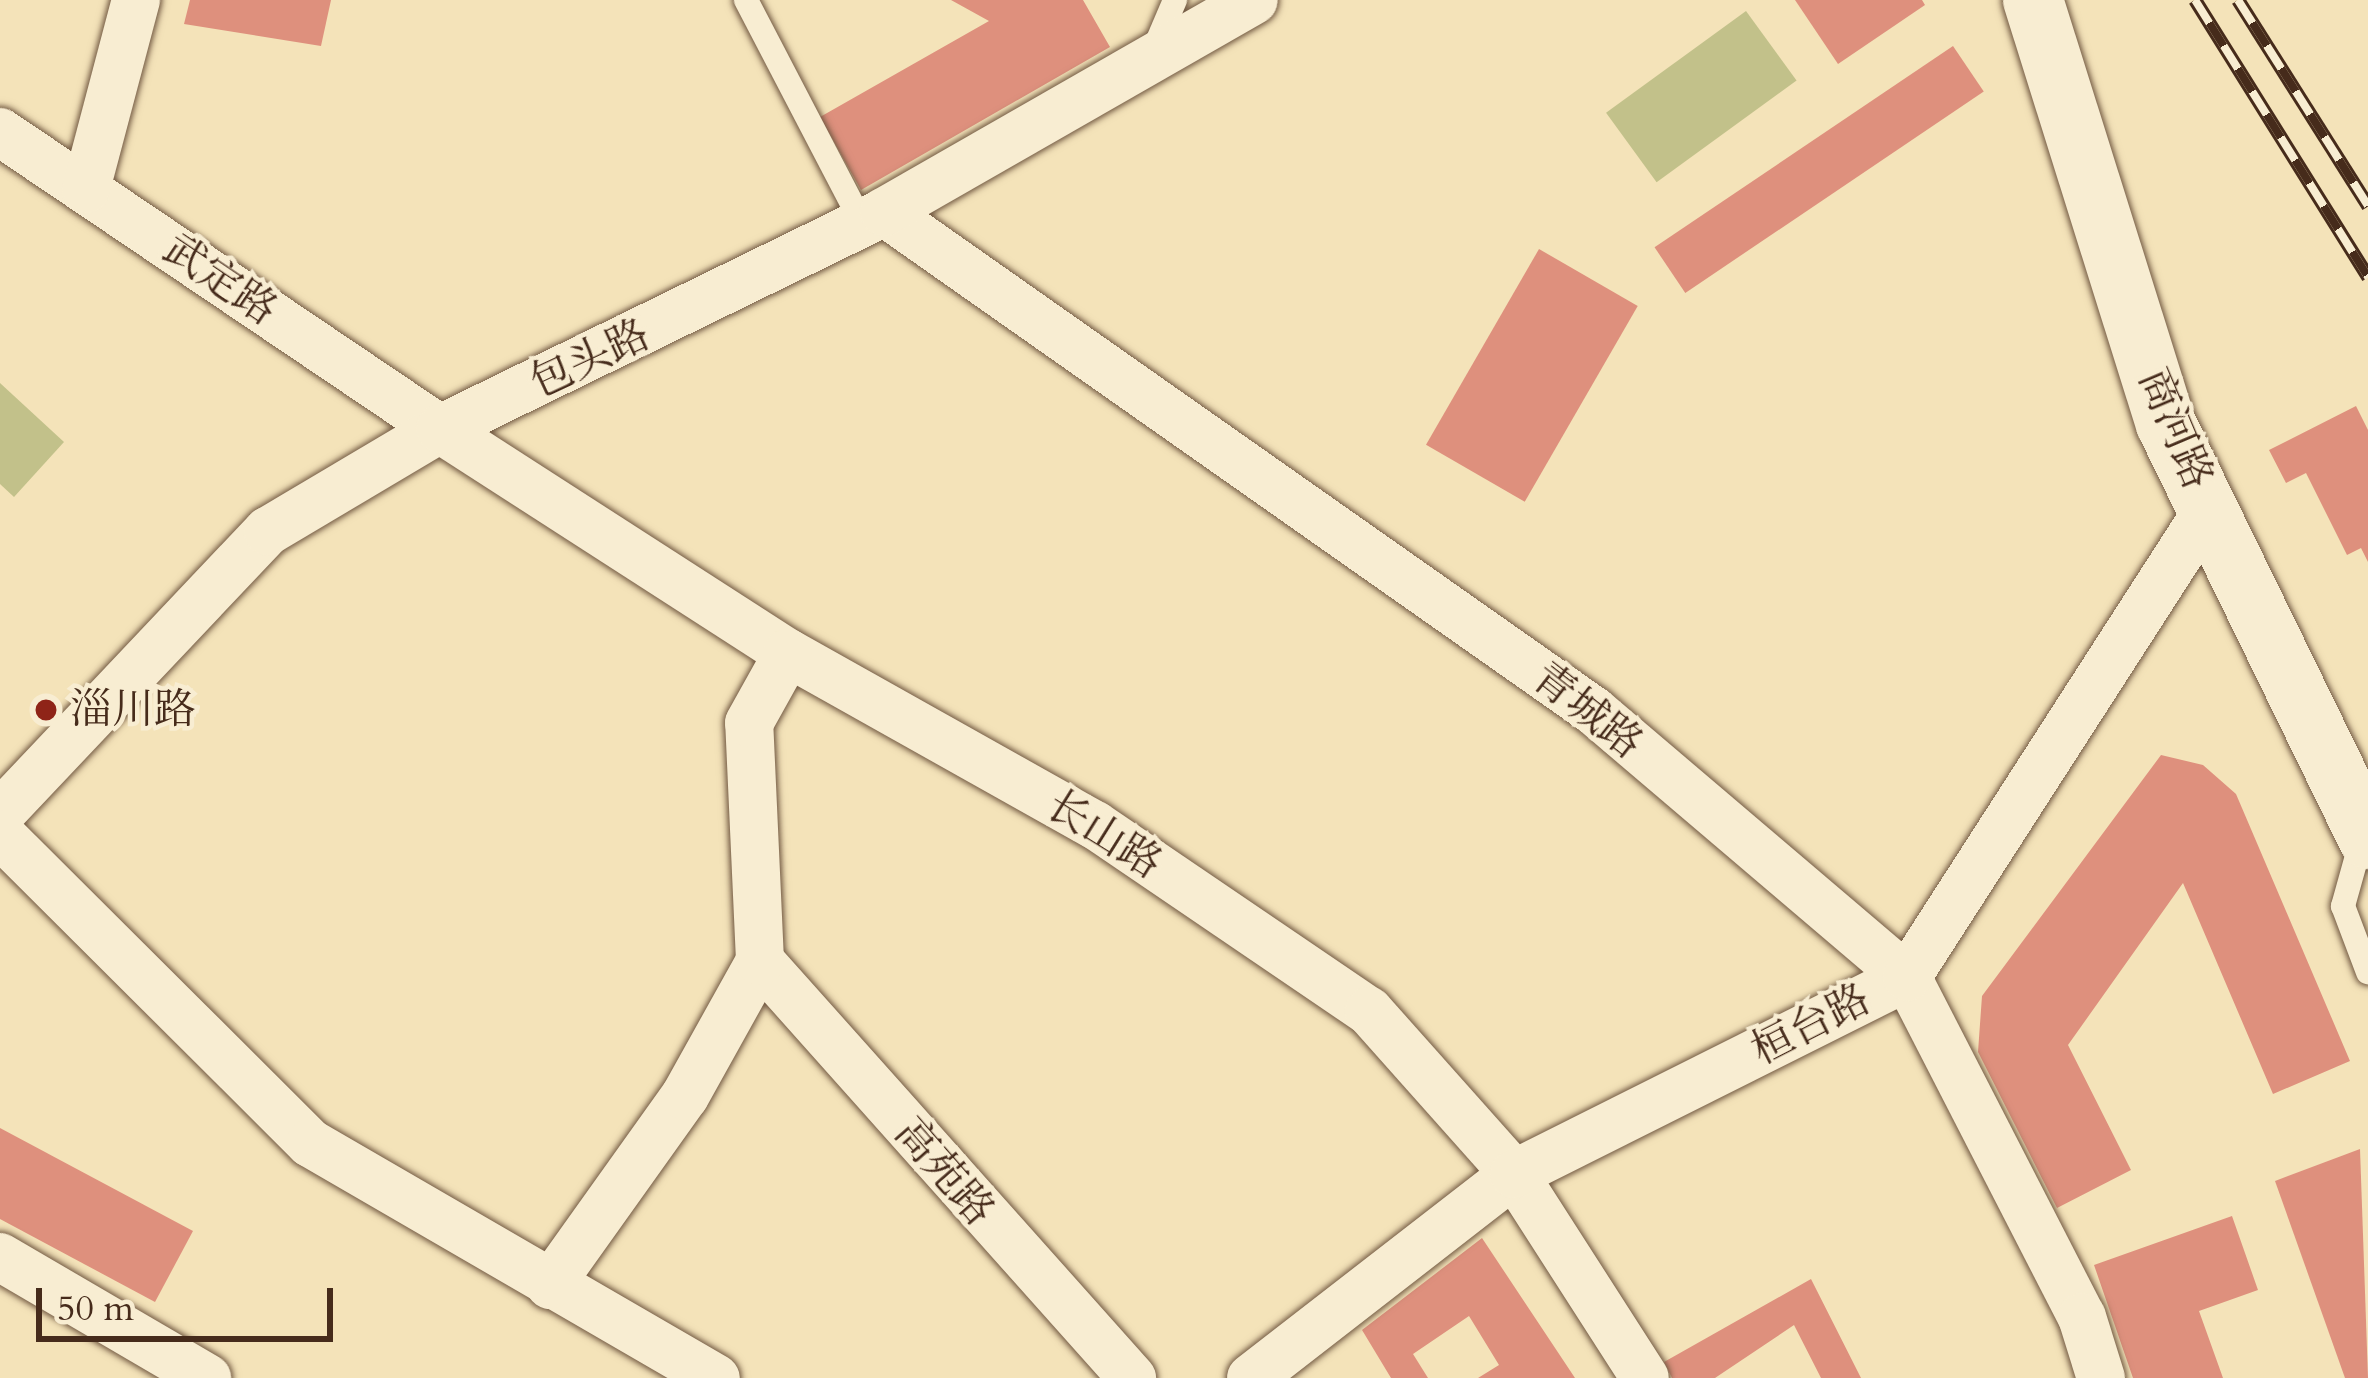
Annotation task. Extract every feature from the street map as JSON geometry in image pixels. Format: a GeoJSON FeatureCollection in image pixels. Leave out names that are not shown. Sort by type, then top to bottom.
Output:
{"type":"FeatureCollection","features":[{"type":"Feature","properties":{"kind":"street"},"geometry":{"type":"LineString","coordinates":[[86,189],[136,0]]}},
{"type":"Feature","properties":{"kind":"street","name":"包头路"},"geometry":{"type":"LineString","coordinates":[[0,814],[268,531],[440,429],[873,217],[1142,70],[1254,0]]}},
{"type":"Feature","properties":{"kind":"street","name":"商河路"},"geometry":{"type":"LineString","coordinates":[[2033,0],[2166,424],[2366,835]]}},
{"type":"Feature","properties":{"kind":"street","name":"武定路"},"geometry":{"type":"LineString","coordinates":[[0,132],[440,429]]}},
{"type":"Feature","properties":{"kind":"street","name":"青城路"},"geometry":{"type":"LineString","coordinates":[[873,217],[1594,711],[1907,977],[2082,1317],[2101,1378]]}},
{"type":"Feature","properties":{"kind":"street","name":"长山路"},"geometry":{"type":"LineString","coordinates":[[440,429],[788,652],[1095,825],[1369,1011],[1514,1174],[1645,1378]]}},
{"type":"Feature","properties":{"kind":"street","name":"桓台路"},"geometry":{"type":"LineString","coordinates":[[1251,1378],[1514,1174],[1907,977],[2209,508]]}},
{"type":"Feature","properties":{"kind":"street"},"geometry":{"type":"LineString","coordinates":[[550,1285],[685,1096],[760,961],[749,723],[788,652]]}},
{"type":"Feature","properties":{"kind":"street"},"geometry":{"type":"LineString","coordinates":[[0,835],[310,1143],[716,1378]]}},
{"type":"Feature","properties":{"kind":"street","name":"高苑路"},"geometry":{"type":"LineString","coordinates":[[760,961],[1132,1378]]}},
{"type":"Feature","properties":{"kind":"street"},"geometry":{"type":"LineString","coordinates":[[0,1257],[207,1378]]}},
{"type":"Feature","properties":{"kind":"lane"},"geometry":{"type":"LineString","coordinates":[[746,0],[873,217]]}},
{"type":"Feature","properties":{"kind":"lane"},"geometry":{"type":"LineString","coordinates":[[1142,70],[1175,0]]}},
{"type":"Feature","properties":{"kind":"lane"},"geometry":{"type":"LineString","coordinates":[[2366,835],[2343,906],[2368,972]]}},
{"type":"Feature","properties":{"kind":"shaded area"},"geometry":{"type":"Polygon","coordinates":[[[1746,11],[1797,81],[1657,182],[1606,113],[1746,11]]]}},
{"type":"Feature","properties":{"kind":"shaded area"},"geometry":{"type":"Polygon","coordinates":[[[0,383],[64,442],[14,497],[0,484],[0,383]]]}},
{"type":"Feature","properties":{"kind":"building"},"geometry":{"type":"Polygon","coordinates":[[[190,0],[331,0],[321,46],[184,24],[190,0]]]}},
{"type":"Feature","properties":{"kind":"building"},"geometry":{"type":"Polygon","coordinates":[[[951,0],[1083,0],[1110,47],[861,190],[820,117],[989,21],[951,0]]]}},
{"type":"Feature","properties":{"kind":"building"},"geometry":{"type":"Polygon","coordinates":[[[1795,0],[1922,0],[1925,5],[1838,64],[1795,0]]]}},
{"type":"Feature","properties":{"kind":"building"},"geometry":{"type":"Polygon","coordinates":[[[1953,46],[1984,92],[1685,293],[1655,247],[1953,46]]]}},
{"type":"Feature","properties":{"kind":"building"},"geometry":{"type":"Polygon","coordinates":[[[1539,249],[1638,306],[1525,502],[1426,445],[1539,249]]]}},
{"type":"Feature","properties":{"kind":"building"},"geometry":{"type":"Polygon","coordinates":[[[2356,406],[2368,430],[2368,562],[2361,548],[2347,555],[2306,473],[2286,483],[2269,450],[2356,406]]]}},
{"type":"Feature","properties":{"kind":"building"},"geometry":{"type":"Polygon","coordinates":[[[2161,755],[2203,765],[2236,794],[2350,1061],[2273,1094],[2183,883],[2068,1045],[2131,1170],[2057,1208],[1978,1052],[1982,996],[2161,755]]]}},
{"type":"Feature","properties":{"kind":"building"},"geometry":{"type":"Polygon","coordinates":[[[0,1128],[193,1231],[155,1302],[0,1219],[0,1128]]]}},
{"type":"Feature","properties":{"kind":"building"},"geometry":{"type":"Polygon","coordinates":[[[2360,1149],[2368,1378],[2345,1378],[2275,1181],[2360,1149]]]}},
{"type":"Feature","properties":{"kind":"building"},"geometry":{"type":"Polygon","coordinates":[[[2232,1216],[2258,1290],[2199,1311],[2223,1378],[2133,1378],[2094,1265],[2232,1216]]]}},
{"type":"Feature","properties":{"kind":"building"},"geometry":{"type":"Polygon","coordinates":[[[1482,1238],[1575,1378],[1478,1378],[1499,1365],[1469,1316],[1413,1354],[1428,1378],[1391,1378],[1362,1330],[1482,1238]]]}},
{"type":"Feature","properties":{"kind":"building"},"geometry":{"type":"Polygon","coordinates":[[[1811,1279],[1861,1378],[1821,1378],[1794,1325],[1715,1378],[1672,1378],[1664,1362],[1811,1279]]]}},
{"type":"Feature","properties":{"kind":"railway"},"geometry":{"type":"LineString","coordinates":[[2195,0],[2368,277]]}},
{"type":"Feature","properties":{"kind":"railway"},"geometry":{"type":"LineString","coordinates":[[2238,0],[2368,206]]}},
{"type":"Feature","properties":{"kind":"place","name":"淄川路"},"geometry":{"type":"Point","coordinates":[46,710]}}]}
